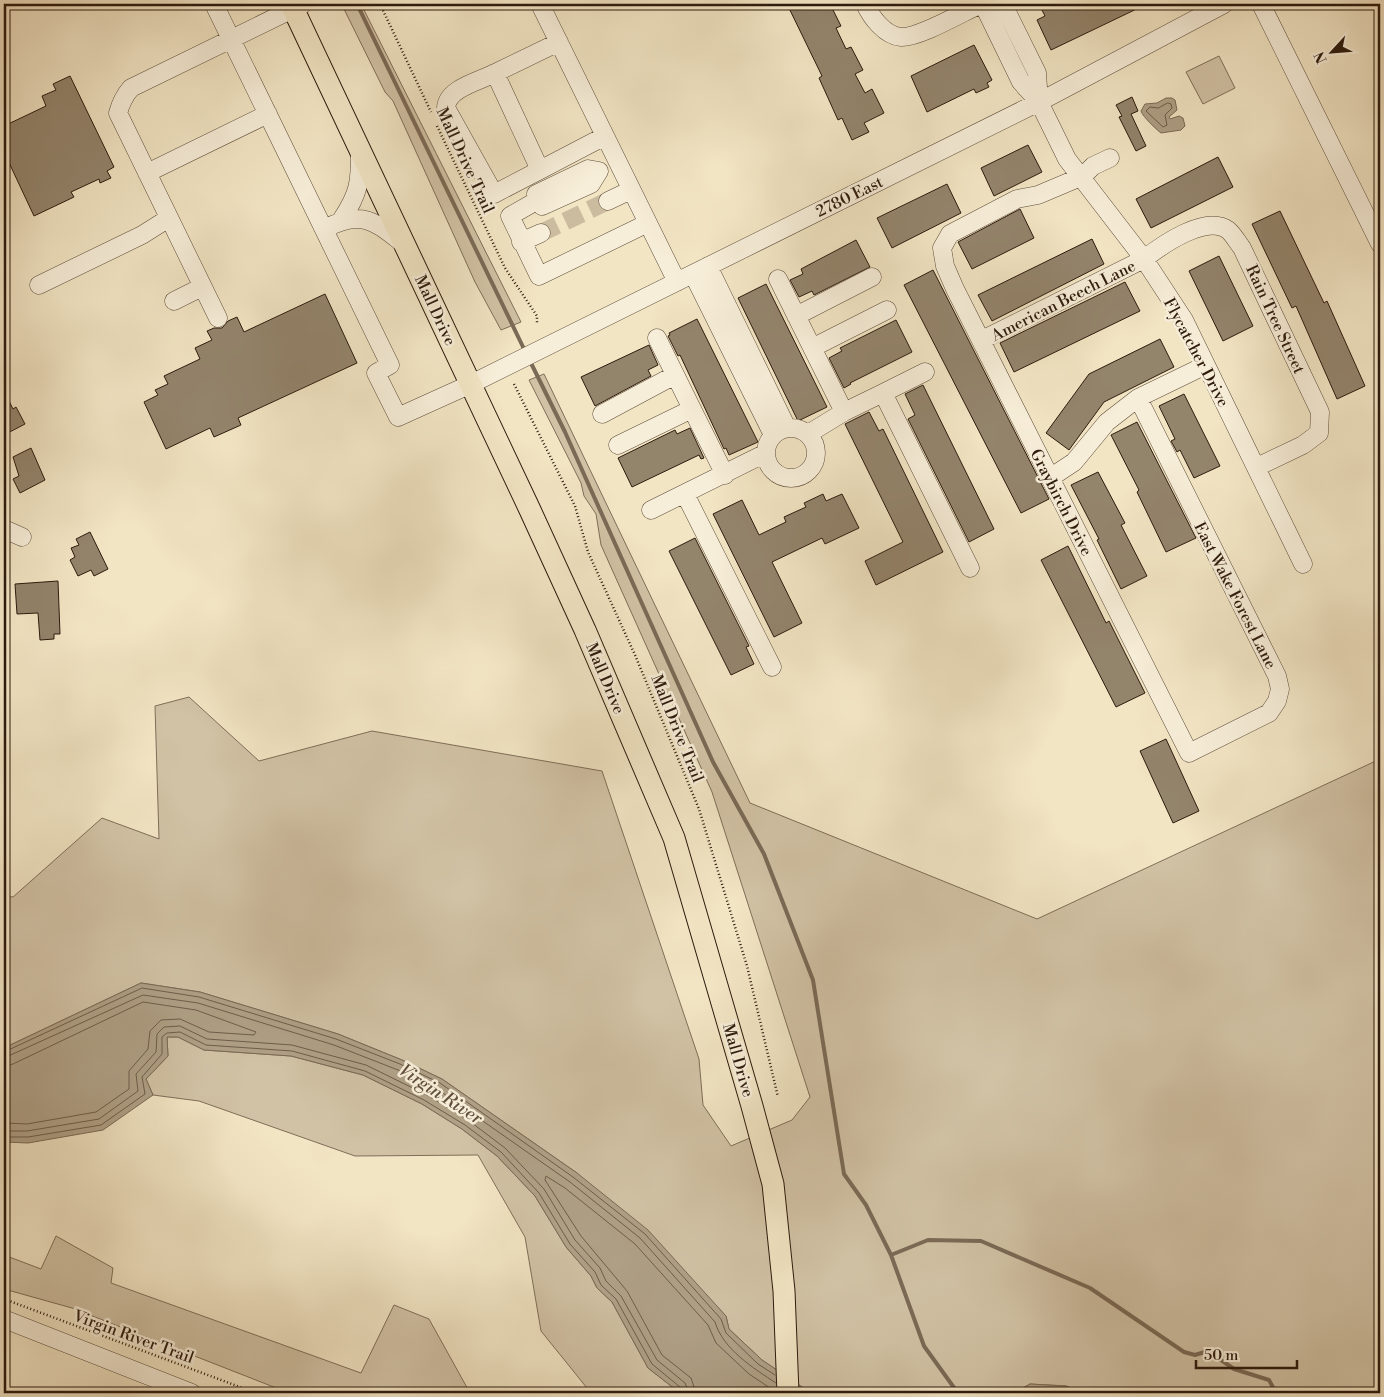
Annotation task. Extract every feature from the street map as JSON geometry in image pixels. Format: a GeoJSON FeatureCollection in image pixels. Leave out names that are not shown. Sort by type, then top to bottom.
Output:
{"type":"FeatureCollection","features":[{"type":"Feature","properties":{"kind":"main road","name":"Mall Drive"},"geometry":{"type":"LineString","coordinates":[[296,5],[360,149],[585,630],[674,838],[752,1106],[772,1184],[784,1291],[788,1393]]}},
{"type":"Feature","properties":{"kind":"street"},"geometry":{"type":"LineString","coordinates":[[214,4],[324,229],[342,220],[363,218],[379,225],[405,246]]}},
{"type":"Feature","properties":{"kind":"street"},"geometry":{"type":"LineString","coordinates":[[540,4],[677,282]]}},
{"type":"Feature","properties":{"kind":"street"},"geometry":{"type":"LineString","coordinates":[[865,4],[870,15],[881,27],[900,37],[916,35],[982,4]]}},
{"type":"Feature","properties":{"kind":"street","name":"Flycatcher Drive"},"geometry":{"type":"LineString","coordinates":[[982,4],[1021,82],[1039,102],[1067,159],[1083,176],[1144,259],[1184,320],[1303,564]]}},
{"type":"Feature","properties":{"kind":"street","name":"Flycatcher Drive"},"geometry":{"type":"LineString","coordinates":[[1004,4],[1037,73],[1039,102]]}},
{"type":"Feature","properties":{"kind":"street","name":"2780 East"},"geometry":{"type":"LineString","coordinates":[[324,229],[390,365],[376,373],[398,417],[503,368],[1039,102],[1224,4]]}},
{"type":"Feature","properties":{"kind":"street"},"geometry":{"type":"LineString","coordinates":[[1261,4],[1380,244]]}},
{"type":"Feature","properties":{"kind":"street"},"geometry":{"type":"LineString","coordinates":[[218,318],[118,113],[122,98],[131,88],[232,39],[296,5]]}},
{"type":"Feature","properties":{"kind":"street"},"geometry":{"type":"LineString","coordinates":[[559,42],[451,94],[446,101],[446,108],[494,194],[605,136]]}},
{"type":"Feature","properties":{"kind":"street"},"geometry":{"type":"LineString","coordinates":[[495,73],[540,170]]}},
{"type":"Feature","properties":{"kind":"street"},"geometry":{"type":"LineString","coordinates":[[147,173],[268,114]]}},
{"type":"Feature","properties":{"kind":"street"},"geometry":{"type":"LineString","coordinates":[[342,220],[356,198],[360,177],[360,149]]}},
{"type":"Feature","properties":{"kind":"street"},"geometry":{"type":"LineString","coordinates":[[1083,176],[1093,166],[1110,158]]}},
{"type":"Feature","properties":{"kind":"street"},"geometry":{"type":"LineString","coordinates":[[618,162],[598,171],[588,169],[510,216],[521,242],[539,276],[648,223]]}},
{"type":"Feature","properties":{"kind":"street","name":"Graybirch Drive"},"geometry":{"type":"LineString","coordinates":[[1083,176],[1059,187],[1009,202],[950,234],[942,248],[945,266],[1189,753]]}},
{"type":"Feature","properties":{"kind":"street"},"geometry":{"type":"LineString","coordinates":[[608,201],[632,190]]}},
{"type":"Feature","properties":{"kind":"street"},"geometry":{"type":"LineString","coordinates":[[39,285],[142,235],[169,218]]}},
{"type":"Feature","properties":{"kind":"street","name":"Rain Tree Street"},"geometry":{"type":"LineString","coordinates":[[1144,259],[1162,245],[1196,229],[1213,224],[1228,230],[1242,248],[1320,412],[1318,433],[1303,445],[1257,467]]}},
{"type":"Feature","properties":{"kind":"street"},"geometry":{"type":"LineString","coordinates":[[521,242],[541,233]]}},
{"type":"Feature","properties":{"kind":"street","name":"American Beech Lane"},"geometry":{"type":"LineString","coordinates":[[982,340],[1144,259]]}},
{"type":"Feature","properties":{"kind":"street"},"geometry":{"type":"LineString","coordinates":[[701,270],[780,432]]}},
{"type":"Feature","properties":{"kind":"street"},"geometry":{"type":"LineString","coordinates":[[796,316],[872,277]]}},
{"type":"Feature","properties":{"kind":"street"},"geometry":{"type":"LineString","coordinates":[[778,279],[844,412]]}},
{"type":"Feature","properties":{"kind":"street"},"geometry":{"type":"LineString","coordinates":[[174,301],[202,287]]}},
{"type":"Feature","properties":{"kind":"street"},"geometry":{"type":"LineString","coordinates":[[812,348],[887,310]]}},
{"type":"Feature","properties":{"kind":"street"},"geometry":{"type":"LineString","coordinates":[[656,338],[725,475]]}},
{"type":"Feature","properties":{"kind":"street"},"geometry":{"type":"LineString","coordinates":[[1050,478],[1074,462],[1107,422],[1138,398],[1206,365]]}},
{"type":"Feature","properties":{"kind":"street"},"geometry":{"type":"LineString","coordinates":[[808,434],[844,412],[925,372]]}},
{"type":"Feature","properties":{"kind":"street"},"geometry":{"type":"LineString","coordinates":[[602,414],[675,375]]}},
{"type":"Feature","properties":{"kind":"street"},"geometry":{"type":"LineString","coordinates":[[883,393],[970,568]]}},
{"type":"Feature","properties":{"kind":"street","name":"East Wake Forest Lane"},"geometry":{"type":"LineString","coordinates":[[1138,398],[1277,676],[1280,689],[1277,701],[1269,713],[1189,753]]}},
{"type":"Feature","properties":{"kind":"street"},"geometry":{"type":"LineString","coordinates":[[618,446],[692,409]]}},
{"type":"Feature","properties":{"kind":"street"},"geometry":{"type":"LineString","coordinates":[[795,428],[808,434],[814,441],[816,457],[814,465],[802,476],[786,478],[778,474],[768,462],[766,453],[769,440],[780,432],[795,428]]}},
{"type":"Feature","properties":{"kind":"street"},"geometry":{"type":"LineString","coordinates":[[651,510],[725,475],[766,453]]}},
{"type":"Feature","properties":{"kind":"street"},"geometry":{"type":"LineString","coordinates":[[685,494],[772,666]]}},
{"type":"Feature","properties":{"kind":"street"},"geometry":{"type":"LineString","coordinates":[[4,529],[22,538]]}},
{"type":"Feature","properties":{"kind":"street"},"geometry":{"type":"LineString","coordinates":[[4,1320],[192,1393]]}},
{"type":"Feature","properties":{"kind":"path","name":"Mall Drive Trail"},"geometry":{"type":"LineString","coordinates":[[380,4],[500,259],[537,316],[537,322]]}},
{"type":"Feature","properties":{"kind":"path","name":"Mall Drive Trail"},"geometry":{"type":"LineString","coordinates":[[514,384],[575,506],[588,552],[635,655],[699,809],[747,966],[778,1097]]}},
{"type":"Feature","properties":{"kind":"path","name":"Virgin River Trail"},"geometry":{"type":"LineString","coordinates":[[4,1299],[256,1393]]}},
{"type":"Feature","properties":{"kind":"shaded area"},"geometry":{"type":"Polygon","coordinates":[[[352,4],[361,4],[521,322],[501,330],[475,282],[393,101],[385,92],[344,9],[352,4]]]}},
{"type":"Feature","properties":{"kind":"shaded area"},"geometry":{"type":"Polygon","coordinates":[[[1219,56],[1235,88],[1203,104],[1186,72],[1219,56]]]}},
{"type":"Feature","properties":{"kind":"shaded area"},"geometry":{"type":"Polygon","coordinates":[[[544,374],[750,803],[1037,919],[1380,759],[1380,1393],[1083,1393],[1066,1386],[1030,1384],[1014,1393],[811,1393],[762,1360],[729,1329],[726,1316],[702,1291],[577,1173],[442,1079],[402,1060],[338,1034],[200,992],[141,983],[4,1048],[4,896],[13,897],[102,818],[159,839],[155,706],[189,697],[259,761],[372,731],[602,771],[699,1059],[703,1105],[731,1146],[792,1120],[810,1097],[712,792],[601,545],[596,514],[584,496],[581,483],[529,380],[544,374]]]}},
{"type":"Feature","properties":{"kind":"shaded area"},"geometry":{"type":"Polygon","coordinates":[[[167,1037],[178,1037],[204,1050],[291,1056],[363,1075],[422,1104],[462,1129],[497,1156],[535,1196],[566,1247],[591,1276],[597,1288],[612,1302],[648,1368],[680,1393],[591,1393],[541,1331],[525,1237],[478,1155],[355,1156],[199,1101],[153,1095],[146,1079],[168,1056],[167,1037]]]}},
{"type":"Feature","properties":{"kind":"shaded area"},"geometry":{"type":"Polygon","coordinates":[[[56,1236],[113,1268],[111,1283],[361,1373],[394,1305],[429,1319],[470,1393],[289,1393],[72,1308],[4,1289],[4,1255],[41,1269],[56,1236]]]}},
{"type":"Feature","properties":{"kind":"water"},"geometry":{"type":"Polygon","coordinates":[[[1166,98],[1175,100],[1177,110],[1169,117],[1170,119],[1179,116],[1183,118],[1185,126],[1181,130],[1161,133],[1147,120],[1141,111],[1145,104],[1157,103],[1166,98]]]}},
{"type":"Feature","properties":{"kind":"water","name":"Virgin River"},"geometry":{"type":"Polygon","coordinates":[[[141,983],[200,992],[338,1034],[402,1060],[442,1079],[577,1173],[648,1230],[726,1316],[729,1329],[762,1360],[811,1393],[680,1393],[648,1368],[612,1302],[597,1288],[591,1276],[566,1247],[535,1196],[497,1156],[462,1129],[422,1104],[363,1075],[291,1056],[204,1050],[178,1037],[167,1037],[168,1056],[146,1079],[153,1095],[103,1130],[28,1143],[4,1142],[4,1048],[141,983]]]}},
{"type":"Feature","properties":{"kind":"water"},"geometry":{"type":"Polygon","coordinates":[[[1030,1384],[1066,1386],[1083,1393],[1014,1393],[1030,1384]]]}},
{"type":"Feature","properties":{"kind":"building"},"geometry":{"type":"Polygon","coordinates":[[[787,4],[830,4],[841,26],[836,28],[846,49],[851,47],[863,70],[855,74],[865,93],[872,89],[884,113],[864,123],[869,132],[852,140],[842,118],[838,120],[819,78],[822,76],[787,4]]]}},
{"type":"Feature","properties":{"kind":"building"},"geometry":{"type":"Polygon","coordinates":[[[1055,4],[1147,4],[1051,50],[1037,20],[1045,16],[1042,10],[1055,4]]]}},
{"type":"Feature","properties":{"kind":"building"},"geometry":{"type":"Polygon","coordinates":[[[974,45],[992,80],[987,83],[989,87],[976,93],[974,89],[927,112],[911,76],[974,45]]]}},
{"type":"Feature","properties":{"kind":"building"},"geometry":{"type":"Polygon","coordinates":[[[70,76],[114,167],[107,171],[111,178],[100,183],[99,179],[71,192],[74,197],[34,216],[4,152],[4,126],[46,106],[42,96],[56,90],[53,84],[70,76]]]}},
{"type":"Feature","properties":{"kind":"building"},"geometry":{"type":"Polygon","coordinates":[[[1132,97],[1138,111],[1131,114],[1146,146],[1136,151],[1119,117],[1122,116],[1116,105],[1132,97]]]}},
{"type":"Feature","properties":{"kind":"building"},"geometry":{"type":"Polygon","coordinates":[[[1028,145],[1042,172],[994,196],[981,168],[1028,145]]]}},
{"type":"Feature","properties":{"kind":"building"},"geometry":{"type":"Polygon","coordinates":[[[1218,157],[1233,187],[1151,228],[1136,199],[1218,157]]]}},
{"type":"Feature","properties":{"kind":"building"},"geometry":{"type":"Polygon","coordinates":[[[947,184],[961,213],[892,248],[877,218],[947,184]]]}},
{"type":"Feature","properties":{"kind":"building"},"geometry":{"type":"Polygon","coordinates":[[[1020,209],[1034,238],[972,269],[958,242],[1020,209]]]}},
{"type":"Feature","properties":{"kind":"building"},"geometry":{"type":"Polygon","coordinates":[[[1280,211],[1324,303],[1327,301],[1365,386],[1337,399],[1296,306],[1292,308],[1252,224],[1280,211]]]}},
{"type":"Feature","properties":{"kind":"building"},"geometry":{"type":"Polygon","coordinates":[[[1092,239],[1104,264],[992,321],[978,295],[1092,239]]]}},
{"type":"Feature","properties":{"kind":"building"},"geometry":{"type":"Polygon","coordinates":[[[856,240],[870,267],[814,295],[812,291],[799,297],[790,280],[803,274],[801,269],[856,240]]]}},
{"type":"Feature","properties":{"kind":"building"},"geometry":{"type":"Polygon","coordinates":[[[1219,256],[1253,326],[1223,341],[1189,271],[1219,256]]]}},
{"type":"Feature","properties":{"kind":"building"},"geometry":{"type":"Polygon","coordinates":[[[933,270],[1049,499],[1021,513],[904,285],[933,270]]]}},
{"type":"Feature","properties":{"kind":"building"},"geometry":{"type":"Polygon","coordinates":[[[1125,282],[1140,311],[1014,372],[1000,343],[1125,282]]]}},
{"type":"Feature","properties":{"kind":"building"},"geometry":{"type":"Polygon","coordinates":[[[766,284],[827,407],[798,421],[738,298],[766,284]]]}},
{"type":"Feature","properties":{"kind":"building"},"geometry":{"type":"Polygon","coordinates":[[[325,294],[357,363],[238,418],[241,425],[214,437],[210,428],[166,449],[144,402],[158,395],[155,390],[168,384],[164,376],[200,359],[195,348],[212,340],[207,331],[214,328],[222,328],[228,321],[237,317],[244,332],[325,294]]]}},
{"type":"Feature","properties":{"kind":"building"},"geometry":{"type":"Polygon","coordinates":[[[697,319],[758,442],[729,455],[726,448],[724,449],[680,355],[678,356],[668,336],[670,335],[669,333],[697,319]]]}},
{"type":"Feature","properties":{"kind":"building"},"geometry":{"type":"Polygon","coordinates":[[[896,320],[912,352],[850,383],[844,388],[829,358],[842,351],[840,348],[896,320]]]}},
{"type":"Feature","properties":{"kind":"building"},"geometry":{"type":"Polygon","coordinates":[[[1160,339],[1174,367],[1104,402],[1069,450],[1046,433],[1089,374],[1160,339]]]}},
{"type":"Feature","properties":{"kind":"building"},"geometry":{"type":"Polygon","coordinates":[[[649,345],[658,365],[648,370],[651,376],[595,406],[581,377],[649,345]]]}},
{"type":"Feature","properties":{"kind":"building"},"geometry":{"type":"Polygon","coordinates":[[[923,385],[994,529],[969,542],[908,419],[915,415],[905,394],[923,385]]]}},
{"type":"Feature","properties":{"kind":"building"},"geometry":{"type":"Polygon","coordinates":[[[4,391],[13,409],[16,407],[25,424],[4,435],[4,391]]]}},
{"type":"Feature","properties":{"kind":"building"},"geometry":{"type":"Polygon","coordinates":[[[1184,394],[1220,466],[1194,478],[1180,450],[1177,452],[1171,441],[1175,439],[1159,406],[1184,394]]]}},
{"type":"Feature","properties":{"kind":"building"},"geometry":{"type":"Polygon","coordinates":[[[869,412],[879,431],[883,429],[943,552],[876,585],[865,561],[903,542],[845,424],[869,412]]]}},
{"type":"Feature","properties":{"kind":"building"},"geometry":{"type":"Polygon","coordinates":[[[1137,422],[1196,538],[1166,552],[1137,492],[1139,490],[1111,435],[1137,422]]]}},
{"type":"Feature","properties":{"kind":"building"},"geometry":{"type":"Polygon","coordinates":[[[690,428],[704,458],[701,459],[699,455],[632,487],[618,458],[675,430],[677,434],[690,428]]]}},
{"type":"Feature","properties":{"kind":"building"},"geometry":{"type":"Polygon","coordinates":[[[31,448],[45,480],[20,493],[13,479],[19,476],[13,457],[31,448]]]}},
{"type":"Feature","properties":{"kind":"building"},"geometry":{"type":"Polygon","coordinates":[[[1098,472],[1125,523],[1121,525],[1147,576],[1121,589],[1097,540],[1099,539],[1071,485],[1098,472]]]}},
{"type":"Feature","properties":{"kind":"building"},"geometry":{"type":"Polygon","coordinates":[[[823,494],[826,501],[842,494],[859,528],[825,544],[822,538],[772,562],[802,623],[774,637],[713,514],[742,500],[759,535],[786,522],[784,517],[806,507],[804,503],[823,494]]]}},
{"type":"Feature","properties":{"kind":"building"},"geometry":{"type":"Polygon","coordinates":[[[90,532],[108,569],[94,576],[91,570],[78,576],[70,560],[75,557],[71,548],[79,545],[76,539],[90,532]]]}},
{"type":"Feature","properties":{"kind":"building"},"geometry":{"type":"Polygon","coordinates":[[[695,538],[749,646],[746,647],[754,664],[731,675],[669,551],[695,538]]]}},
{"type":"Feature","properties":{"kind":"building"},"geometry":{"type":"Polygon","coordinates":[[[1068,546],[1106,623],[1109,621],[1145,693],[1116,707],[1041,560],[1068,546]]]}},
{"type":"Feature","properties":{"kind":"building"},"geometry":{"type":"Polygon","coordinates":[[[58,581],[60,634],[54,634],[54,639],[40,640],[38,613],[17,614],[15,584],[58,581]]]}},
{"type":"Feature","properties":{"kind":"building"},"geometry":{"type":"Polygon","coordinates":[[[1166,739],[1199,811],[1173,823],[1140,751],[1166,739]]]}},
{"type":"Feature","properties":{"kind":"waterway"},"geometry":{"type":"LineString","coordinates":[[357,4],[525,351]]}},
{"type":"Feature","properties":{"kind":"waterway"},"geometry":{"type":"LineString","coordinates":[[529,359],[565,432],[713,762],[764,854],[813,980],[844,1174],[866,1205],[891,1255],[924,1346],[955,1389],[1008,1393]]}},
{"type":"Feature","properties":{"kind":"waterway"},"geometry":{"type":"LineString","coordinates":[[891,1255],[928,1240],[981,1241],[1090,1288],[1184,1352],[1195,1355],[1208,1351],[1234,1369],[1269,1380],[1276,1393]]}},
{"type":"Feature","properties":{"kind":"tunnel"},"geometry":{"type":"LineString","coordinates":[[541,233],[608,201]]}}]}
